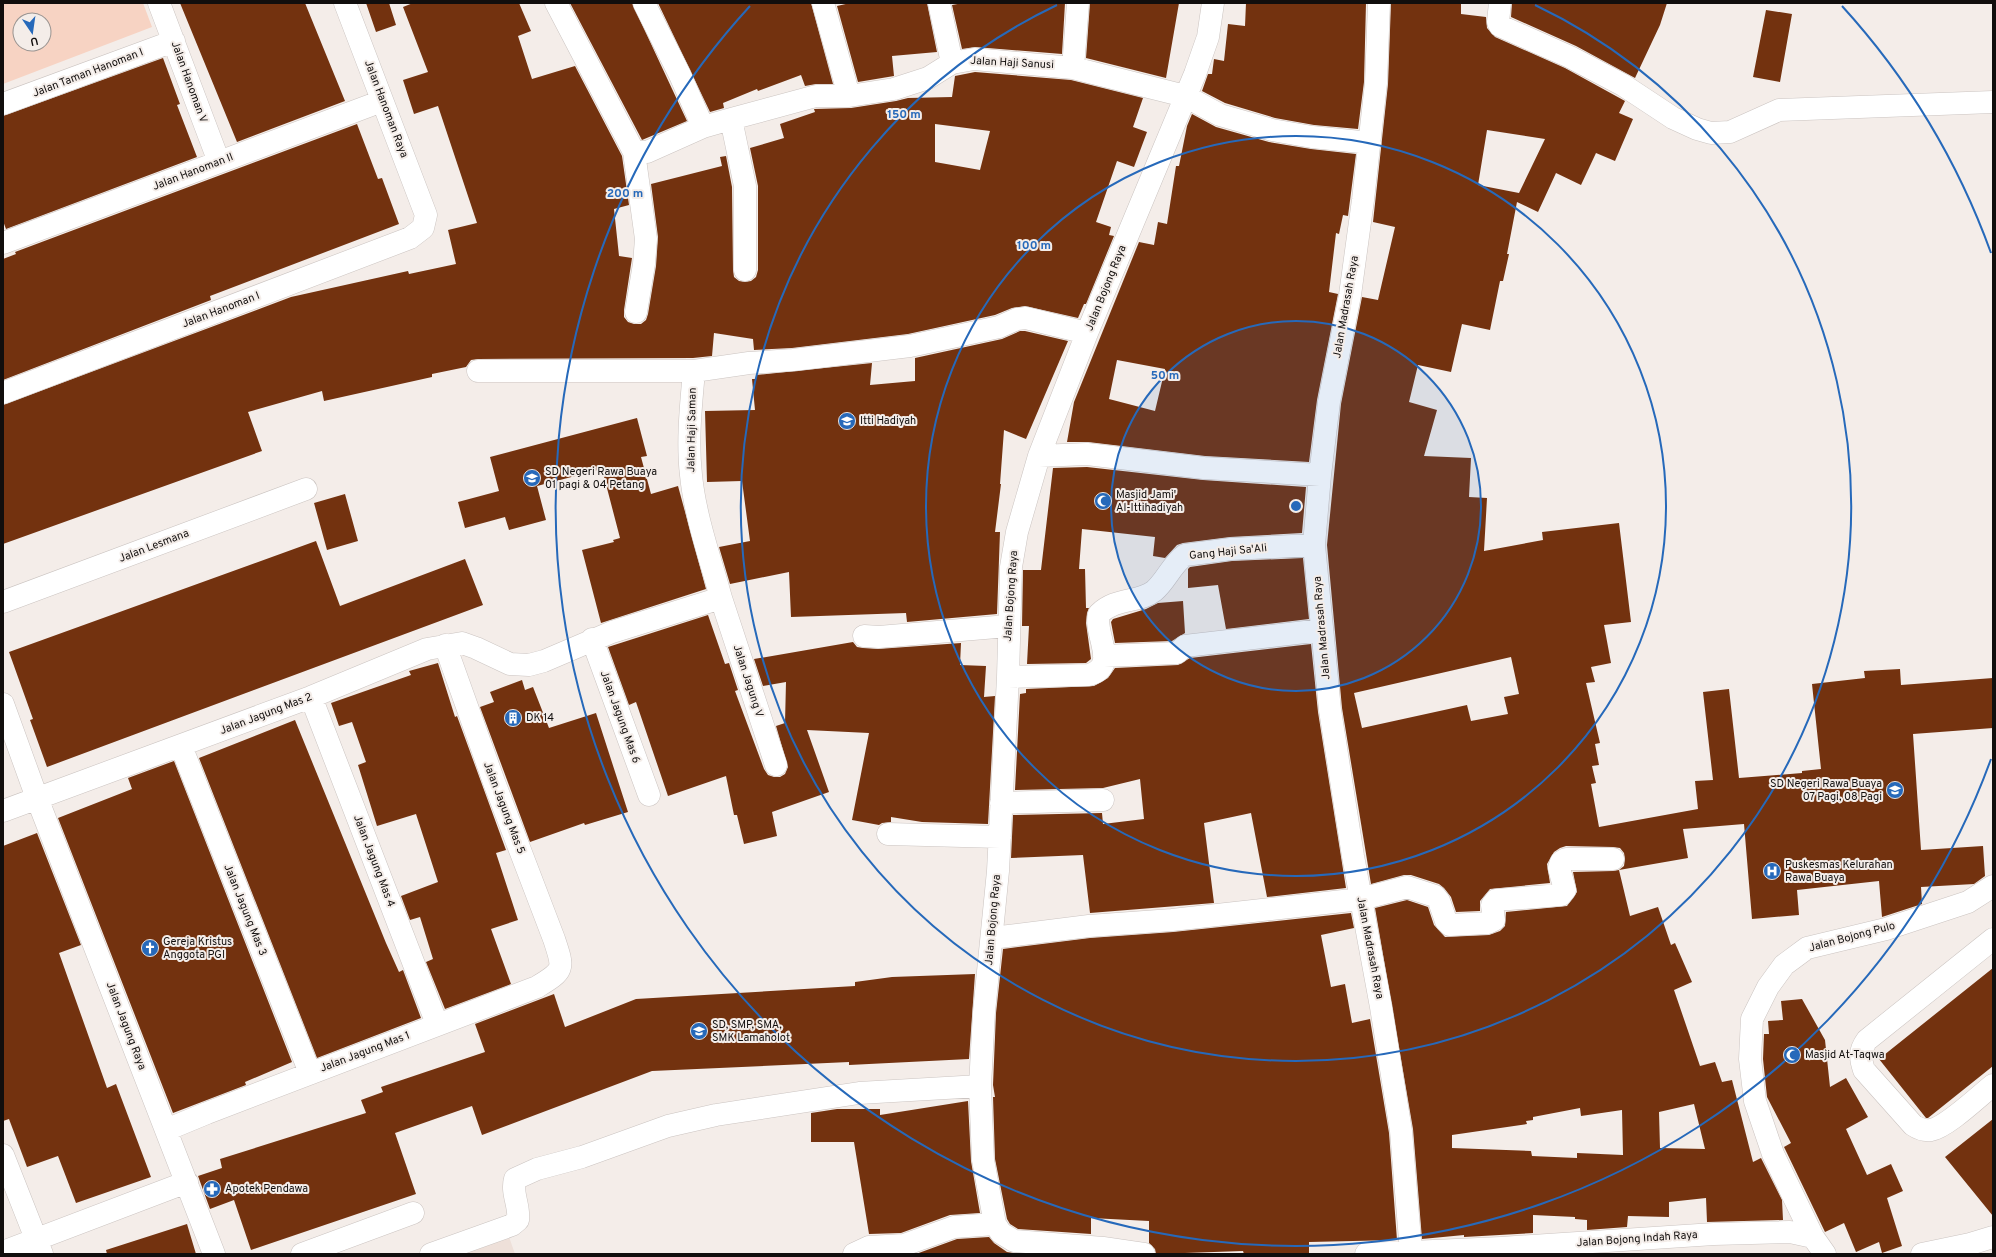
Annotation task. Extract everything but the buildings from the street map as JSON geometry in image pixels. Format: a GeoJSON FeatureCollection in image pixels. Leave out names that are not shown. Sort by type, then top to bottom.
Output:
{"type":"FeatureCollection","features":[{"type":"Feature","properties":{"kind":"street","name":"Jalan Hanoman V"},"geometry":{"type":"LineString","coordinates":[[159,3],[219,162]]}},
{"type":"Feature","properties":{"kind":"street","name":"Jalan Hanoman Raya"},"geometry":{"type":"LineString","coordinates":[[346,3],[426,215]]}},
{"type":"Feature","properties":{"kind":"street"},"geometry":{"type":"LineString","coordinates":[[556,3],[634,152],[646,239],[644,264],[636,312]]}},
{"type":"Feature","properties":{"kind":"street"},"geometry":{"type":"LineString","coordinates":[[644,3],[680,75],[703,128]]}},
{"type":"Feature","properties":{"kind":"street"},"geometry":{"type":"LineString","coordinates":[[823,3],[849,96]]}},
{"type":"Feature","properties":{"kind":"street"},"geometry":{"type":"LineString","coordinates":[[939,3],[952,63]]}},
{"type":"Feature","properties":{"kind":"street"},"geometry":{"type":"LineString","coordinates":[[1073,68],[1078,3]]}},
{"type":"Feature","properties":{"kind":"street","name":"Jalan Bojong Raya"},"geometry":{"type":"LineString","coordinates":[[995,1224],[984,1160],[980,1086],[984,1012],[992,938],[1000,837],[1008,677],[1008,626],[1011,567],[1017,532],[1039,456],[1087,333],[1208,37],[1213,3]]}},
{"type":"Feature","properties":{"kind":"street","name":"Jalan Madrasah Raya"},"geometry":{"type":"LineString","coordinates":[[1379,3],[1376,83],[1370,143],[1352,279],[1329,402],[1320,475],[1314,545],[1330,710],[1361,899],[1402,1131],[1411,1252]]}},
{"type":"Feature","properties":{"kind":"street"},"geometry":{"type":"LineString","coordinates":[[1500,3],[1498,22],[1500,26],[1570,57],[1623,85],[1673,118],[1697,129],[1711,133],[1730,132],[1779,110],[1987,102]]}},
{"type":"Feature","properties":{"kind":"street","name":"Jalan Taman Hanoman I"},"geometry":{"type":"LineString","coordinates":[[3,104],[174,41]]}},
{"type":"Feature","properties":{"kind":"street","name":"Jalan Haji Sanusi"},"geometry":{"type":"LineString","coordinates":[[634,152],[647,152],[703,128],[816,96],[849,96],[894,89],[928,78],[952,63],[974,59],[1073,68],[1185,96],[1220,115],[1272,130],[1312,138],[1370,143]]}},
{"type":"Feature","properties":{"kind":"street","name":"Jalan Hanoman II"},"geometry":{"type":"LineString","coordinates":[[3,243],[382,101]]}},
{"type":"Feature","properties":{"kind":"street"},"geometry":{"type":"LineString","coordinates":[[731,119],[745,186],[745,270]]}},
{"type":"Feature","properties":{"kind":"street","name":"Jalan Hanoman I"},"geometry":{"type":"LineString","coordinates":[[3,393],[410,238],[423,228],[426,215]]}},
{"type":"Feature","properties":{"kind":"street"},"geometry":{"type":"LineString","coordinates":[[478,371],[694,371],[749,363],[793,360],[910,346],[999,327],[1017,319],[1026,318],[1087,333]]}},
{"type":"Feature","properties":{"kind":"street","name":"Jalan Haji Saman"},"geometry":{"type":"LineString","coordinates":[[694,371],[690,418],[691,475],[699,517],[720,598]]}},
{"type":"Feature","properties":{"kind":"street"},"geometry":{"type":"LineString","coordinates":[[1039,456],[1087,454],[1204,468],[1320,475]]}},
{"type":"Feature","properties":{"kind":"street","name":"Jalan Lesmana"},"geometry":{"type":"LineString","coordinates":[[3,602],[306,489]]}},
{"type":"Feature","properties":{"kind":"street","name":"Gang Haji Sa'Ali"},"geometry":{"type":"LineString","coordinates":[[1104,656],[1098,617],[1099,614],[1115,603],[1153,591],[1179,559],[1185,555],[1231,549],[1314,545]]}},
{"type":"Feature","properties":{"kind":"street"},"geometry":{"type":"LineString","coordinates":[[592,639],[720,598]]}},
{"type":"Feature","properties":{"kind":"street","name":"Jalan Jagung V"},"geometry":{"type":"LineString","coordinates":[[720,598],[776,765]]}},
{"type":"Feature","properties":{"kind":"street"},"geometry":{"type":"LineString","coordinates":[[864,636],[879,638],[1008,626]]}},
{"type":"Feature","properties":{"kind":"street"},"geometry":{"type":"LineString","coordinates":[[1008,677],[1089,676],[1100,670],[1103,664],[1104,656],[1177,652],[1186,646],[1322,630]]}},
{"type":"Feature","properties":{"kind":"street","name":"Jalan Jagung Mas 2"},"geometry":{"type":"LineString","coordinates":[[3,811],[311,697],[427,649],[462,643],[510,664],[529,664],[544,661],[592,639]]}},
{"type":"Feature","properties":{"kind":"street","name":"Jalan Jagung Mas 6"},"geometry":{"type":"LineString","coordinates":[[592,639],[649,795]]}},
{"type":"Feature","properties":{"kind":"street","name":"Jalan Jagung Mas 5"},"geometry":{"type":"LineString","coordinates":[[444,645],[556,946],[561,961],[560,970]]}},
{"type":"Feature","properties":{"kind":"street","name":"Jalan Jagung Mas 4"},"geometry":{"type":"LineString","coordinates":[[311,697],[437,1024]]}},
{"type":"Feature","properties":{"kind":"street","name":"Jalan Jagung Raya"},"geometry":{"type":"LineString","coordinates":[[3,704],[214,1254]]}},
{"type":"Feature","properties":{"kind":"street","name":"Jalan Jagung Mas 3"},"geometry":{"type":"LineString","coordinates":[[181,746],[310,1073]]}},
{"type":"Feature","properties":{"kind":"street"},"geometry":{"type":"LineString","coordinates":[[1002,803],[1103,800]]}},
{"type":"Feature","properties":{"kind":"street"},"geometry":{"type":"LineString","coordinates":[[888,834],[1000,837]]}},
{"type":"Feature","properties":{"kind":"street"},"geometry":{"type":"LineString","coordinates":[[992,938],[1089,926],[1172,920],[1361,899],[1407,887],[1435,896],[1439,901],[1446,921],[1450,925],[1488,923],[1494,920],[1492,905],[1496,900],[1561,895],[1565,890],[1559,868],[1563,860],[1613,859]]}},
{"type":"Feature","properties":{"kind":"street","name":"Jalan Bojong Pulo"},"geometry":{"type":"LineString","coordinates":[[1813,1236],[1773,1154],[1755,1101],[1750,1059],[1752,1019],[1768,987],[1784,965],[1806,948],[1886,929],[1961,905],[1993,886]]}},
{"type":"Feature","properties":{"kind":"street"},"geometry":{"type":"LineString","coordinates":[[1993,940],[1867,1040],[1861,1048],[1860,1059],[1864,1070],[1913,1125],[1921,1130],[1931,1130],[1941,1126],[1993,1085]]}},
{"type":"Feature","properties":{"kind":"street","name":"Jalan Jagung Mas 1"},"geometry":{"type":"LineString","coordinates":[[166,1130],[437,1024],[537,987],[553,978],[560,970]]}},
{"type":"Feature","properties":{"kind":"street"},"geometry":{"type":"LineString","coordinates":[[431,1254],[512,1225],[518,1220],[519,1212],[514,1194],[514,1179],[537,1169],[582,1157],[668,1126],[716,1114],[859,1093],[980,1086]]}},
{"type":"Feature","properties":{"kind":"street"},"geometry":{"type":"LineString","coordinates":[[3,1155],[39,1247]]}},
{"type":"Feature","properties":{"kind":"street"},"geometry":{"type":"LineString","coordinates":[[3,1252],[39,1247],[187,1182]]}},
{"type":"Feature","properties":{"kind":"street"},"geometry":{"type":"LineString","coordinates":[[302,1254],[413,1214]]}},
{"type":"Feature","properties":{"kind":"street"},"geometry":{"type":"LineString","coordinates":[[854,1254],[869,1247],[904,1245],[954,1227],[995,1224],[1001,1233],[1015,1247],[1103,1248],[1144,1254]]}},
{"type":"Feature","properties":{"kind":"street","name":"Jalan Bojong Indah Raya"},"geometry":{"type":"LineString","coordinates":[[1366,1254],[1501,1251],[1714,1234],[1790,1232],[1813,1236]]}},
{"type":"Feature","properties":{"kind":"street"},"geometry":{"type":"LineString","coordinates":[[1813,1236],[1825,1254]]}},
{"type":"Feature","properties":{"kind":"street"},"geometry":{"type":"LineString","coordinates":[[1922,1254],[1970,1244],[1993,1237]]}},
{"type":"Feature","properties":{"kind":"shaded area"},"geometry":{"type":"Polygon","coordinates":[[[3,3],[143,3],[152,27],[3,84],[3,3]]]}},
{"type":"Feature","properties":{"kind":"shaded area"},"geometry":{"type":"Polygon","coordinates":[[[507,1231],[515,1254],[441,1254],[507,1231]]]}},
{"type":"Feature","properties":{"kind":"place","name":"Itti Hadiyah"},"geometry":{"type":"Point","coordinates":[847,421]}},
{"type":"Feature","properties":{"kind":"place","name":"SD Negeri Rawa Buaya 01 pagi & 04 Petang"},"geometry":{"type":"Point","coordinates":[532,478]}},
{"type":"Feature","properties":{"kind":"place","name":"Masjid Jami' Al-Ittihadiyah"},"geometry":{"type":"Point","coordinates":[1103,501]}},
{"type":"Feature","properties":{"kind":"place","name":"DK 14"},"geometry":{"type":"Point","coordinates":[513,718]}},
{"type":"Feature","properties":{"kind":"place","name":"SD Negeri Rawa Buaya 07 Pagi, 08 Pagi"},"geometry":{"type":"Point","coordinates":[1895,790]}},
{"type":"Feature","properties":{"kind":"place","name":"Puskesmas Kelurahan Rawa Buaya"},"geometry":{"type":"Point","coordinates":[1772,871]}},
{"type":"Feature","properties":{"kind":"place","name":"Gereja Kristus Anggota PGI"},"geometry":{"type":"Point","coordinates":[150,948]}},
{"type":"Feature","properties":{"kind":"place","name":"SD, SMP, SMA, SMK Lamaholot"},"geometry":{"type":"Point","coordinates":[699,1031]}},
{"type":"Feature","properties":{"kind":"place","name":"Masjid At-Taqwa"},"geometry":{"type":"Point","coordinates":[1792,1055]}},
{"type":"Feature","properties":{"kind":"place","name":"Apotek Pendawa"},"geometry":{"type":"Point","coordinates":[212,1189]}}]}
